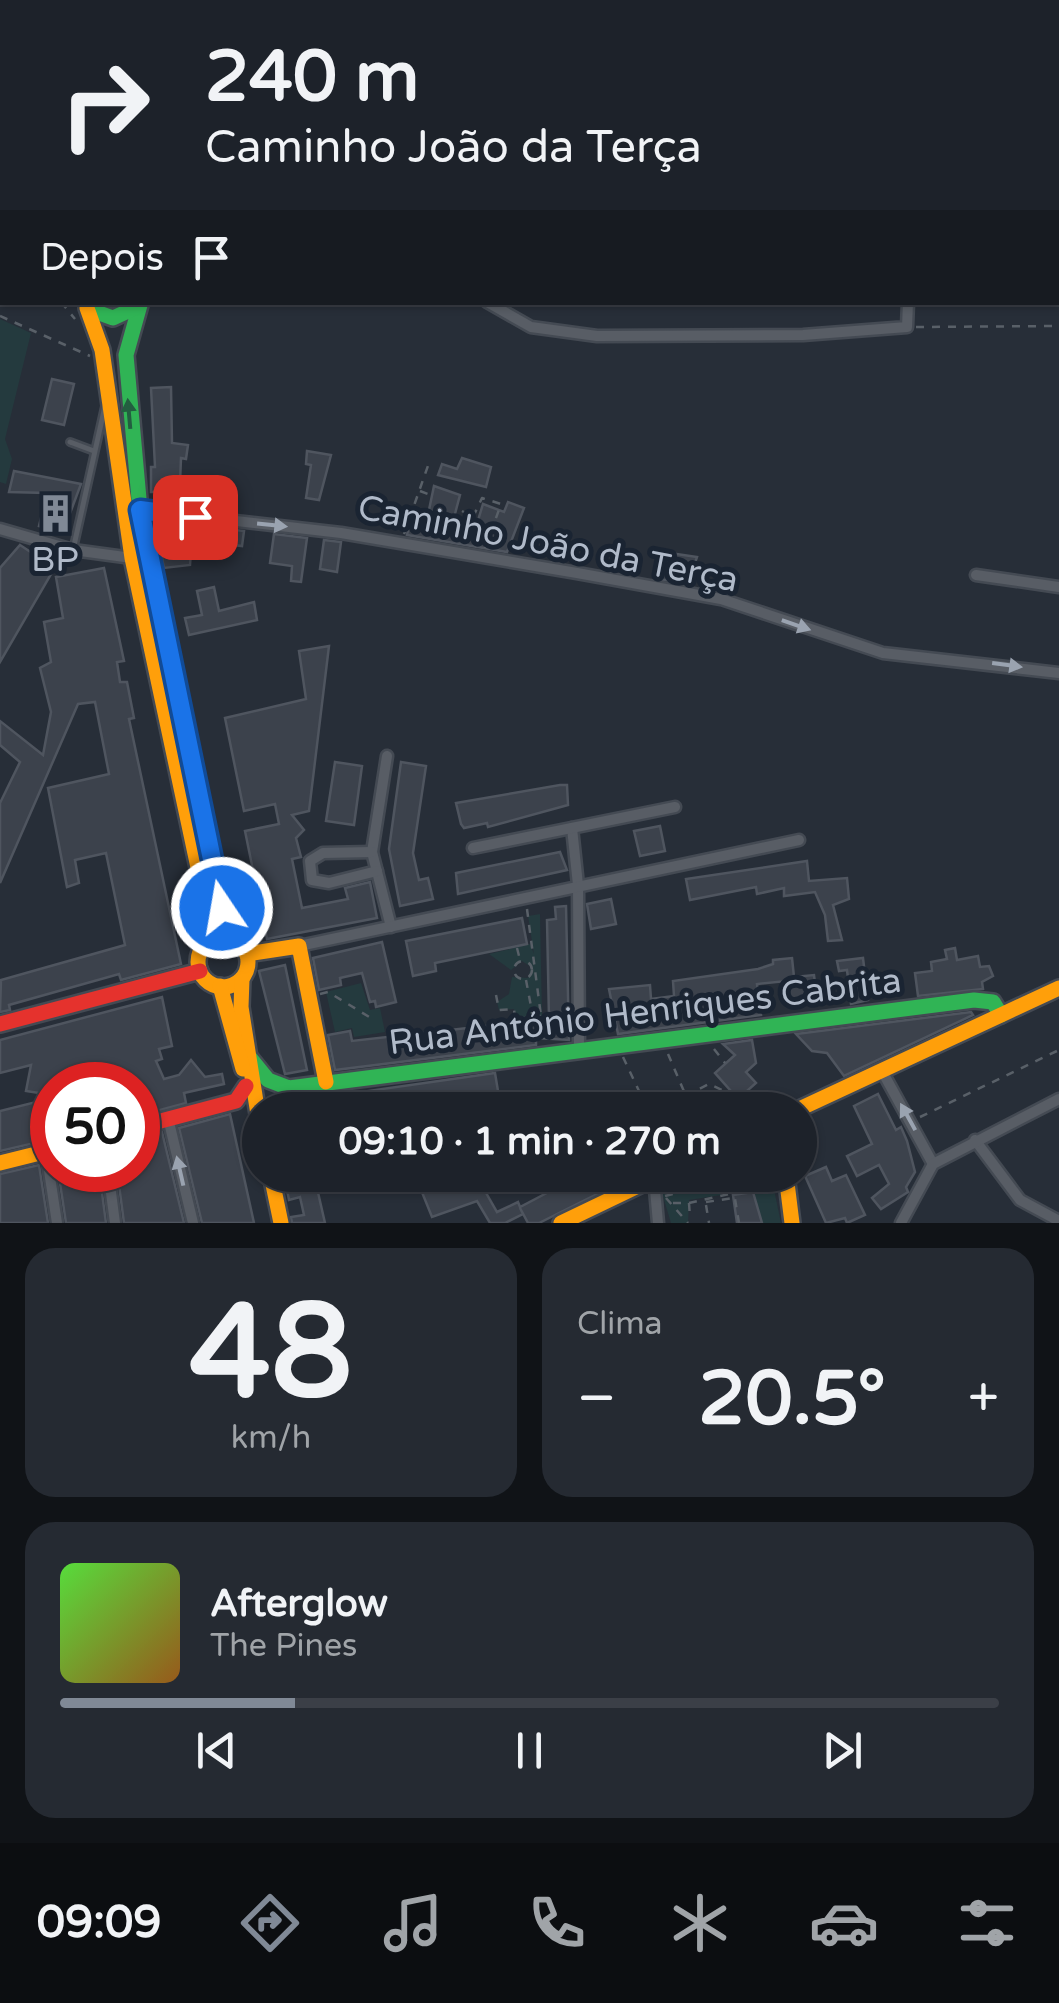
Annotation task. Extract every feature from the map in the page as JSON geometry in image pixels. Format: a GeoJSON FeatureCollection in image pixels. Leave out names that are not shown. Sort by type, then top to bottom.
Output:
{"type":"FeatureCollection","features":[{"type":"Feature","properties":{"kind":"main road"},"geometry":{"type":"LineString","coordinates":[[85,305],[113,318],[139,305]]}},
{"type":"Feature","properties":{"kind":"main road"},"geometry":{"type":"LineString","coordinates":[[85,305],[99,338],[132,558],[210,924],[210,941],[199,955],[200,971],[220,986],[249,1092]]}},
{"type":"Feature","properties":{"kind":"main road"},"geometry":{"type":"LineString","coordinates":[[141,305],[126,355],[140,510],[225,920],[247,954]]}},
{"type":"Feature","properties":{"kind":"main road"},"geometry":{"type":"LineString","coordinates":[[210,941],[234,939]]}},
{"type":"Feature","properties":{"kind":"main road"},"geometry":{"type":"LineString","coordinates":[[247,954],[299,946],[326,1082]]}},
{"type":"Feature","properties":{"kind":"main road"},"geometry":{"type":"LineString","coordinates":[[247,954],[241,1007],[254,1092]]}},
{"type":"Feature","properties":{"kind":"main road"},"geometry":{"type":"LineString","coordinates":[[0,1024],[200,971]]}},
{"type":"Feature","properties":{"kind":"main road"},"geometry":{"type":"LineString","coordinates":[[220,986],[242,979]]}},
{"type":"Feature","properties":{"kind":"main road"},"geometry":{"type":"LineString","coordinates":[[817,1101],[1059,988]]}},
{"type":"Feature","properties":{"kind":"main road","name":"Rua António Henriques Cabrita"},"geometry":{"type":"LineString","coordinates":[[250,1059],[268,1080],[288,1088],[974,1000],[993,1002],[1001,1015]]}},
{"type":"Feature","properties":{"kind":"main road"},"geometry":{"type":"LineString","coordinates":[[160,1120],[236,1101],[246,1086]]}},
{"type":"Feature","properties":{"kind":"main road"},"geometry":{"type":"LineString","coordinates":[[0,1162],[30,1155]]}},
{"type":"Feature","properties":{"kind":"main road"},"geometry":{"type":"LineString","coordinates":[[275,1192],[281,1223]]}},
{"type":"Feature","properties":{"kind":"main road"},"geometry":{"type":"LineString","coordinates":[[561,1223],[660,1192]]}},
{"type":"Feature","properties":{"kind":"main road"},"geometry":{"type":"LineString","coordinates":[[788,1192],[792,1223]]}},
{"type":"Feature","properties":{"kind":"street"},"geometry":{"type":"LineString","coordinates":[[492,305],[531,326],[597,336],[804,335],[907,327],[908,305]]}},
{"type":"Feature","properties":{"kind":"street","name":"Caminho João da Terça"},"geometry":{"type":"LineString","coordinates":[[140,510],[401,542],[721,599],[883,653],[1059,673]]}},
{"type":"Feature","properties":{"kind":"street"},"geometry":{"type":"LineString","coordinates":[[0,529],[73,550],[132,558]]}},
{"type":"Feature","properties":{"kind":"street"},"geometry":{"type":"LineString","coordinates":[[976,575],[1059,587]]}},
{"type":"Feature","properties":{"kind":"street"},"geometry":{"type":"LineString","coordinates":[[387,756],[372,852],[391,927]]}},
{"type":"Feature","properties":{"kind":"street"},"geometry":{"type":"LineString","coordinates":[[473,848],[675,807]]}},
{"type":"Feature","properties":{"kind":"street"},"geometry":{"type":"LineString","coordinates":[[572,828],[578,886],[579,1052]]}},
{"type":"Feature","properties":{"kind":"street"},"geometry":{"type":"LineString","coordinates":[[299,946],[798,840]]}},
{"type":"Feature","properties":{"kind":"street"},"geometry":{"type":"LineString","coordinates":[[372,852],[323,853],[310,861],[312,880],[330,883],[377,871]]}},
{"type":"Feature","properties":{"kind":"street"},"geometry":{"type":"LineString","coordinates":[[882,1070],[933,1164]]}},
{"type":"Feature","properties":{"kind":"street"},"geometry":{"type":"LineString","coordinates":[[900,1223],[933,1164],[1058,1100]]}},
{"type":"Feature","properties":{"kind":"street"},"geometry":{"type":"LineString","coordinates":[[168,1118],[193,1223]]}},
{"type":"Feature","properties":{"kind":"street"},"geometry":{"type":"LineString","coordinates":[[975,1140],[1020,1200],[1059,1221]]}},
{"type":"Feature","properties":{"kind":"street"},"geometry":{"type":"LineString","coordinates":[[54,1192],[57,1223]]}},
{"type":"Feature","properties":{"kind":"street"},"geometry":{"type":"LineString","coordinates":[[111,1192],[115,1223]]}},
{"type":"Feature","properties":{"kind":"street"},"geometry":{"type":"LineString","coordinates":[[659,1219],[663,1192]]}},
{"type":"Feature","properties":{"kind":"lane"},"geometry":{"type":"LineString","coordinates":[[73,550],[109,394]]}},
{"type":"Feature","properties":{"kind":"lane"},"geometry":{"type":"LineString","coordinates":[[70,442],[94,451]]}},
{"type":"Feature","properties":{"kind":"path"},"geometry":{"type":"LineString","coordinates":[[0,316],[92,358]]}},
{"type":"Feature","properties":{"kind":"path"},"geometry":{"type":"LineString","coordinates":[[907,327],[1059,326]]}},
{"type":"Feature","properties":{"kind":"path"},"geometry":{"type":"LineString","coordinates":[[401,542],[430,460]]}},
{"type":"Feature","properties":{"kind":"path"},"geometry":{"type":"LineString","coordinates":[[418,490],[428,494]]}},
{"type":"Feature","properties":{"kind":"path"},"geometry":{"type":"LineString","coordinates":[[463,555],[482,498],[501,504],[488,536],[485,560]]}},
{"type":"Feature","properties":{"kind":"path"},"geometry":{"type":"LineString","coordinates":[[462,511],[473,517]]}},
{"type":"Feature","properties":{"kind":"path"},"geometry":{"type":"LineString","coordinates":[[410,517],[422,521]]}},
{"type":"Feature","properties":{"kind":"path"},"geometry":{"type":"LineString","coordinates":[[526,897],[545,1056]]}},
{"type":"Feature","properties":{"kind":"path"},"geometry":{"type":"LineString","coordinates":[[515,974],[520,962],[517,948]]}},
{"type":"Feature","properties":{"kind":"path"},"geometry":{"type":"LineString","coordinates":[[520,962],[534,968]]}},
{"type":"Feature","properties":{"kind":"path"},"geometry":{"type":"LineString","coordinates":[[525,979],[534,968]]}},
{"type":"Feature","properties":{"kind":"path"},"geometry":{"type":"LineString","coordinates":[[505,975],[525,979]]}},
{"type":"Feature","properties":{"kind":"path"},"geometry":{"type":"LineString","coordinates":[[525,979],[533,1017]]}},
{"type":"Feature","properties":{"kind":"path"},"geometry":{"type":"LineString","coordinates":[[309,996],[328,992],[371,1018]]}},
{"type":"Feature","properties":{"kind":"path"},"geometry":{"type":"LineString","coordinates":[[496,995],[499,1010],[514,1009],[515,1019],[542,1016]]}},
{"type":"Feature","properties":{"kind":"path"},"geometry":{"type":"LineString","coordinates":[[708,1042],[725,1063]]}},
{"type":"Feature","properties":{"kind":"path"},"geometry":{"type":"LineString","coordinates":[[666,1048],[684,1092]]}},
{"type":"Feature","properties":{"kind":"path"},"geometry":{"type":"LineString","coordinates":[[910,1122],[1059,1050]]}},
{"type":"Feature","properties":{"kind":"path"},"geometry":{"type":"LineString","coordinates":[[622,1054],[640,1092]]}},
{"type":"Feature","properties":{"kind":"path"},"geometry":{"type":"LineString","coordinates":[[695,1092],[709,1084],[722,1090],[727,1087]]}},
{"type":"Feature","properties":{"kind":"path"},"geometry":{"type":"LineString","coordinates":[[664,1192],[681,1203],[745,1192]]}},
{"type":"Feature","properties":{"kind":"path"},"geometry":{"type":"LineString","coordinates":[[664,1192],[688,1221]]}},
{"type":"Feature","properties":{"kind":"path"},"geometry":{"type":"LineString","coordinates":[[666,1192],[680,1192],[681,1203]]}},
{"type":"Feature","properties":{"kind":"path"},"geometry":{"type":"LineString","coordinates":[[688,1192],[688,1221]]}},
{"type":"Feature","properties":{"kind":"path"},"geometry":{"type":"LineString","coordinates":[[735,1192],[739,1223]]}},
{"type":"Feature","properties":{"kind":"path"},"geometry":{"type":"LineString","coordinates":[[706,1200],[735,1195]]}},
{"type":"Feature","properties":{"kind":"path"},"geometry":{"type":"LineString","coordinates":[[706,1200],[709,1223]]}},
{"type":"Feature","properties":{"kind":"green space"},"geometry":{"type":"Polygon","coordinates":[[[0,319],[31,333],[5,439],[12,459],[6,484],[0,482],[0,319]]]}},
{"type":"Feature","properties":{"kind":"green space"},"geometry":{"type":"Polygon","coordinates":[[[540,914],[542,1016],[515,1019],[514,1009],[499,1010],[497,1002],[509,994],[512,977],[528,978],[531,967],[522,961],[511,970],[489,954],[530,944],[534,954],[528,916],[540,914]]]}},
{"type":"Feature","properties":{"kind":"green space"},"geometry":{"type":"Polygon","coordinates":[[[361,983],[370,1010],[380,1008],[385,1032],[354,1037],[352,1028],[335,1032],[326,992],[361,983]]]}},
{"type":"Feature","properties":{"kind":"green space"},"geometry":{"type":"Polygon","coordinates":[[[753,1192],[775,1192],[781,1223],[762,1223],[753,1192]]]}},
{"type":"Feature","properties":{"kind":"green space"},"geometry":{"type":"Polygon","coordinates":[[[662,1193],[721,1195],[689,1200],[688,1223],[671,1223],[662,1193]]]}},
{"type":"Feature","properties":{"kind":"building"},"geometry":{"type":"Polygon","coordinates":[[[52,379],[74,384],[64,425],[42,420],[52,379]]]}},
{"type":"Feature","properties":{"kind":"building"},"geometry":{"type":"Polygon","coordinates":[[[171,387],[172,443],[188,445],[186,459],[181,458],[180,483],[188,484],[187,497],[211,500],[210,509],[170,505],[171,492],[151,492],[151,467],[155,467],[151,388],[171,387]]]}},
{"type":"Feature","properties":{"kind":"building"},"geometry":{"type":"Polygon","coordinates":[[[307,451],[331,455],[319,500],[306,498],[311,465],[306,464],[307,451]]]}},
{"type":"Feature","properties":{"kind":"building"},"geometry":{"type":"Polygon","coordinates":[[[462,458],[491,467],[486,487],[438,475],[442,464],[457,469],[462,458]]]}},
{"type":"Feature","properties":{"kind":"building","name":"BP"},"geometry":{"type":"Polygon","coordinates":[[[14,471],[81,484],[63,532],[39,526],[47,493],[9,492],[14,471]]]}},
{"type":"Feature","properties":{"kind":"building"},"geometry":{"type":"Polygon","coordinates":[[[434,486],[460,495],[452,525],[475,530],[483,504],[504,512],[508,502],[524,508],[507,552],[407,535],[409,526],[425,529],[434,486]]]}},
{"type":"Feature","properties":{"kind":"building"},"geometry":{"type":"Polygon","coordinates":[[[162,521],[244,531],[242,546],[216,543],[215,556],[191,553],[190,565],[164,568],[159,543],[162,521]]]}},
{"type":"Feature","properties":{"kind":"building"},"geometry":{"type":"Polygon","coordinates":[[[274,534],[307,538],[301,582],[291,581],[292,566],[270,563],[274,534]]]}},
{"type":"Feature","properties":{"kind":"building"},"geometry":{"type":"Polygon","coordinates":[[[324,540],[341,542],[337,572],[320,569],[324,540]]]}},
{"type":"Feature","properties":{"kind":"building"},"geometry":{"type":"Polygon","coordinates":[[[20,545],[35,555],[40,550],[61,557],[0,662],[0,568],[20,545]]]}},
{"type":"Feature","properties":{"kind":"building"},"geometry":{"type":"Polygon","coordinates":[[[663,552],[697,557],[688,584],[659,579],[663,552]]]}},
{"type":"Feature","properties":{"kind":"building"},"geometry":{"type":"Polygon","coordinates":[[[104,568],[124,661],[117,662],[120,682],[127,682],[134,718],[129,719],[181,964],[121,980],[119,974],[9,1005],[10,1010],[0,1012],[1,980],[125,945],[106,853],[75,860],[79,883],[67,887],[48,788],[109,774],[95,702],[78,704],[0,883],[0,803],[20,762],[0,745],[0,721],[43,755],[51,712],[40,668],[51,662],[44,622],[63,618],[56,577],[104,568]]]}},
{"type":"Feature","properties":{"kind":"building"},"geometry":{"type":"Polygon","coordinates":[[[214,587],[219,611],[254,602],[257,620],[189,635],[185,618],[202,615],[197,591],[214,587]]]}},
{"type":"Feature","properties":{"kind":"building"},"geometry":{"type":"Polygon","coordinates":[[[329,646],[309,811],[292,815],[304,830],[296,838],[301,857],[292,859],[302,908],[348,899],[345,888],[370,882],[377,918],[267,939],[245,831],[279,824],[275,804],[244,811],[225,718],[306,699],[299,651],[329,646]]]}},
{"type":"Feature","properties":{"kind":"building"},"geometry":{"type":"Polygon","coordinates":[[[335,762],[362,766],[354,825],[326,821],[335,762]]]}},
{"type":"Feature","properties":{"kind":"building"},"geometry":{"type":"Polygon","coordinates":[[[401,762],[426,766],[413,853],[419,880],[428,878],[433,899],[400,906],[389,849],[401,762]]]}},
{"type":"Feature","properties":{"kind":"building"},"geometry":{"type":"Polygon","coordinates":[[[567,785],[568,805],[488,827],[487,823],[464,828],[461,824],[456,803],[567,785]]]}},
{"type":"Feature","properties":{"kind":"building"},"geometry":{"type":"Polygon","coordinates":[[[660,826],[665,851],[640,856],[634,831],[660,826]]]}},
{"type":"Feature","properties":{"kind":"building"},"geometry":{"type":"Polygon","coordinates":[[[560,852],[567,870],[458,894],[456,873],[560,852]]]}},
{"type":"Feature","properties":{"kind":"building"},"geometry":{"type":"Polygon","coordinates":[[[807,861],[809,881],[847,878],[849,899],[833,905],[842,940],[828,941],[825,915],[815,892],[784,896],[784,888],[757,894],[756,887],[690,900],[686,879],[807,861]]]}},
{"type":"Feature","properties":{"kind":"building"},"geometry":{"type":"Polygon","coordinates":[[[611,899],[616,924],[591,929],[587,904],[611,899]]]}},
{"type":"Feature","properties":{"kind":"building"},"geometry":{"type":"Polygon","coordinates":[[[566,906],[569,1040],[536,1038],[536,1045],[335,1070],[328,1035],[350,1031],[352,1041],[549,1019],[547,920],[556,919],[555,907],[566,906]]]}},
{"type":"Feature","properties":{"kind":"building"},"geometry":{"type":"Polygon","coordinates":[[[522,918],[527,944],[435,963],[436,971],[413,976],[406,941],[522,918]]]}},
{"type":"Feature","properties":{"kind":"building"},"geometry":{"type":"Polygon","coordinates":[[[382,942],[396,1002],[376,1007],[375,1001],[370,1002],[362,973],[340,978],[341,985],[319,990],[313,958],[382,942]]]}},
{"type":"Feature","properties":{"kind":"building"},"geometry":{"type":"Polygon","coordinates":[[[955,948],[957,960],[978,956],[980,967],[989,966],[993,976],[982,982],[983,989],[918,996],[915,973],[932,971],[931,962],[947,959],[945,950],[955,948]]]}},
{"type":"Feature","properties":{"kind":"building"},"geometry":{"type":"Polygon","coordinates":[[[792,958],[794,977],[814,975],[817,999],[789,1002],[786,981],[757,984],[761,1015],[618,1034],[609,989],[650,985],[651,999],[674,996],[673,981],[758,969],[773,964],[773,960],[792,958]]]}},
{"type":"Feature","properties":{"kind":"building"},"geometry":{"type":"Polygon","coordinates":[[[863,958],[868,1000],[851,1004],[847,970],[839,971],[837,961],[863,958]]]}},
{"type":"Feature","properties":{"kind":"building"},"geometry":{"type":"Polygon","coordinates":[[[285,965],[307,1070],[285,1074],[259,971],[285,965]]]}},
{"type":"Feature","properties":{"kind":"building"},"geometry":{"type":"Polygon","coordinates":[[[162,997],[172,1046],[159,1049],[162,1059],[156,1062],[30,1062],[30,1065],[0,1073],[0,1040],[162,997]]]}},
{"type":"Feature","properties":{"kind":"building"},"geometry":{"type":"Polygon","coordinates":[[[971,1012],[973,1015],[844,1076],[827,1053],[812,1051],[796,1034],[971,1012]]]}},
{"type":"Feature","properties":{"kind":"building"},"geometry":{"type":"Polygon","coordinates":[[[752,1040],[756,1063],[746,1072],[756,1083],[746,1092],[732,1092],[715,1073],[735,1055],[723,1044],[752,1040]]]}},
{"type":"Feature","properties":{"kind":"building"},"geometry":{"type":"Polygon","coordinates":[[[191,1060],[205,1077],[222,1074],[224,1084],[184,1093],[186,1103],[160,1110],[160,1070],[164,1079],[179,1075],[191,1060]]]}},
{"type":"Feature","properties":{"kind":"building"},"geometry":{"type":"Polygon","coordinates":[[[495,1073],[498,1092],[368,1092],[495,1073]]]}},
{"type":"Feature","properties":{"kind":"building"},"geometry":{"type":"Polygon","coordinates":[[[878,1094],[896,1130],[901,1127],[915,1172],[906,1187],[908,1192],[881,1209],[872,1198],[889,1184],[879,1165],[857,1176],[847,1156],[872,1144],[854,1106],[878,1094]]]}},
{"type":"Feature","properties":{"kind":"building"},"geometry":{"type":"Polygon","coordinates":[[[30,1104],[30,1144],[0,1151],[0,1111],[30,1104]]]}},
{"type":"Feature","properties":{"kind":"building"},"geometry":{"type":"Polygon","coordinates":[[[230,1114],[242,1168],[242,1192],[247,1192],[254,1223],[202,1223],[179,1128],[230,1114]]]}},
{"type":"Feature","properties":{"kind":"building"},"geometry":{"type":"Polygon","coordinates":[[[160,1132],[184,1223],[124,1223],[120,1192],[160,1192],[160,1132]]]}},
{"type":"Feature","properties":{"kind":"building"},"geometry":{"type":"Polygon","coordinates":[[[30,1167],[30,1192],[43,1192],[48,1223],[0,1223],[0,1174],[30,1167]]]}},
{"type":"Feature","properties":{"kind":"building"},"geometry":{"type":"Polygon","coordinates":[[[826,1167],[832,1181],[846,1175],[865,1215],[847,1223],[845,1218],[826,1223],[812,1192],[817,1192],[817,1171],[826,1167]]]}},
{"type":"Feature","properties":{"kind":"building"},"geometry":{"type":"Polygon","coordinates":[[[61,1192],[102,1192],[106,1223],[66,1223],[61,1192]]]}},
{"type":"Feature","properties":{"kind":"building"},"geometry":{"type":"Polygon","coordinates":[[[287,1192],[318,1192],[325,1223],[292,1223],[291,1217],[304,1215],[300,1197],[289,1200],[287,1192]]]}},
{"type":"Feature","properties":{"kind":"building"},"geometry":{"type":"Polygon","coordinates":[[[422,1192],[486,1192],[497,1212],[518,1202],[520,1207],[549,1192],[601,1192],[539,1223],[528,1223],[520,1208],[523,1214],[505,1223],[490,1223],[477,1201],[432,1217],[422,1192]]]}},
{"type":"Feature","properties":{"kind":"building"},"geometry":{"type":"Polygon","coordinates":[[[753,1192],[762,1223],[737,1223],[733,1195],[753,1192]]]}},
{"type":"Feature","properties":{"kind":"traffic: fast"},"geometry":{"type":"LineString","coordinates":[[140,305],[126,355],[140,510],[192,759]]}},
{"type":"Feature","properties":{"kind":"traffic: fast"},"geometry":{"type":"LineString","coordinates":[[88,309],[113,318],[139,306]]}},
{"type":"Feature","properties":{"kind":"traffic: fast"},"geometry":{"type":"LineString","coordinates":[[251,1059],[268,1080],[289,1088],[974,1000],[993,1002],[1001,1015]]}},
{"type":"Feature","properties":{"kind":"traffic: slow"},"geometry":{"type":"LineString","coordinates":[[87,308],[102,350],[132,558],[210,924],[209,941]]}},
{"type":"Feature","properties":{"kind":"traffic: slow"},"geometry":{"type":"LineString","coordinates":[[192,759],[225,920],[234,939]]}},
{"type":"Feature","properties":{"kind":"traffic: slow"},"geometry":{"type":"LineString","coordinates":[[223,937],[241,944],[248,962],[241,980],[223,987],[205,980],[198,962],[205,944],[223,937]]}},
{"type":"Feature","properties":{"kind":"traffic: slow"},"geometry":{"type":"LineString","coordinates":[[247,954],[299,946],[326,1082]]}},
{"type":"Feature","properties":{"kind":"traffic: slow"},"geometry":{"type":"LineString","coordinates":[[242,979],[241,1007],[254,1092]]}},
{"type":"Feature","properties":{"kind":"traffic: slow"},"geometry":{"type":"LineString","coordinates":[[220,986],[243,1069]]}},
{"type":"Feature","properties":{"kind":"traffic: slow"},"geometry":{"type":"LineString","coordinates":[[817,1101],[1059,988]]}},
{"type":"Feature","properties":{"kind":"traffic: slow"},"geometry":{"type":"LineString","coordinates":[[0,1163],[30,1156]]}},
{"type":"Feature","properties":{"kind":"traffic: slow"},"geometry":{"type":"LineString","coordinates":[[275,1192],[281,1223]]}},
{"type":"Feature","properties":{"kind":"traffic: slow"},"geometry":{"type":"LineString","coordinates":[[561,1223],[626,1192]]}},
{"type":"Feature","properties":{"kind":"traffic: slow"},"geometry":{"type":"LineString","coordinates":[[788,1192],[792,1223]]}},
{"type":"Feature","properties":{"kind":"traffic: jam"},"geometry":{"type":"LineString","coordinates":[[0,1024],[200,971]]}},
{"type":"Feature","properties":{"kind":"traffic: jam"},"geometry":{"type":"LineString","coordinates":[[160,1121],[236,1101],[246,1086]]}},
{"type":"Feature","properties":{"kind":"place","name":"BP"},"geometry":{"type":"Point","coordinates":[55,513]}},
{"type":"Feature","properties":{"kind":"route"},"geometry":{"type":"LineString","coordinates":[[195,517],[140,510],[222,908]]}}]}
